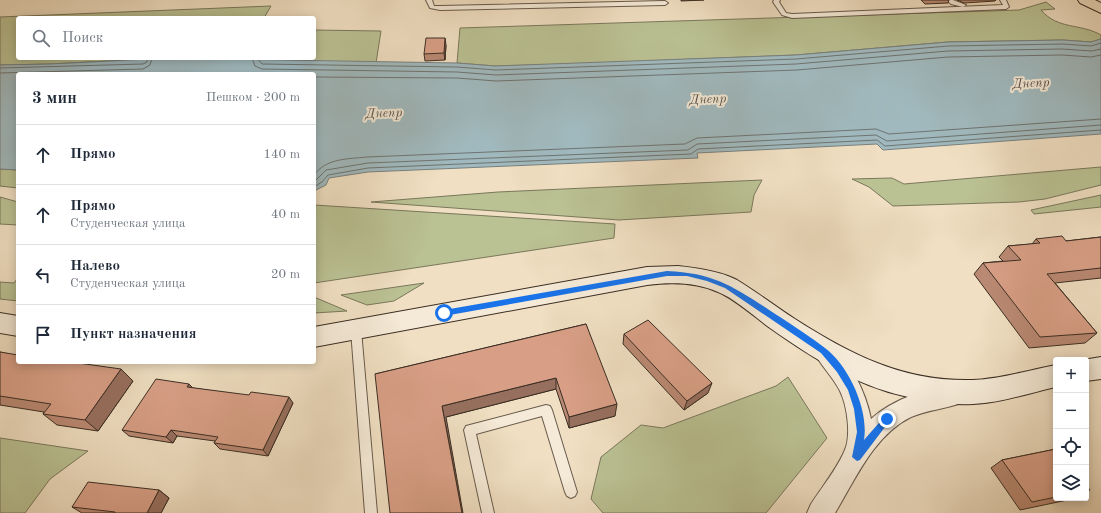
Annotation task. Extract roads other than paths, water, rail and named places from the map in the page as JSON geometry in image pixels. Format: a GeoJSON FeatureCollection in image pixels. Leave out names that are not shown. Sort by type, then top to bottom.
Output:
{"type":"FeatureCollection","features":[{"type":"Feature","properties":{"kind":"main road"},"geometry":{"type":"LineString","coordinates":[[1084,0],[1100,9]]}},
{"type":"Feature","properties":{"kind":"main road"},"geometry":{"type":"LineString","coordinates":[[316,337],[647,276],[667,273],[687,274],[728,286],[824,351],[848,365],[873,376],[906,386],[940,391],[974,392],[1053,377]]}},
{"type":"Feature","properties":{"kind":"main road"},"geometry":{"type":"LineString","coordinates":[[0,323],[16,326]]}},
{"type":"Feature","properties":{"kind":"main road"},"geometry":{"type":"LineString","coordinates":[[1089,370],[1101,368]]}},
{"type":"Feature","properties":{"kind":"street"},"geometry":{"type":"LineString","coordinates":[[824,351],[840,370],[853,395],[861,432],[857,457]]}},
{"type":"Feature","properties":{"kind":"street"},"geometry":{"type":"LineString","coordinates":[[820,513],[871,436],[887,419],[914,405],[974,392]]}},
{"type":"Feature","properties":{"kind":"lane"},"geometry":{"type":"LineString","coordinates":[[429,0],[432,7],[440,8],[665,3]]}},
{"type":"Feature","properties":{"kind":"lane"},"geometry":{"type":"LineString","coordinates":[[777,0],[776,2],[784,14],[792,16],[1006,7],[1004,2],[960,5],[953,4],[949,0]]}},
{"type":"Feature","properties":{"kind":"lane"},"geometry":{"type":"LineString","coordinates":[[356,330],[371,513]]}},
{"type":"Feature","properties":{"kind":"lane"},"geometry":{"type":"LineString","coordinates":[[488,513],[470,430],[546,410],[571,492]]}},
{"type":"Feature","properties":{"kind":"water","name":"Днепр"},"geometry":{"type":"Polygon","coordinates":[[[1101,39],[1101,134],[883,150],[877,144],[697,153],[698,158],[368,172],[329,178],[326,185],[316,190],[316,72],[16,72],[16,170],[0,169],[0,65],[128,60],[283,60],[457,63],[495,66],[796,55],[948,42],[1063,40],[1091,42],[1101,39]]]}}]}
